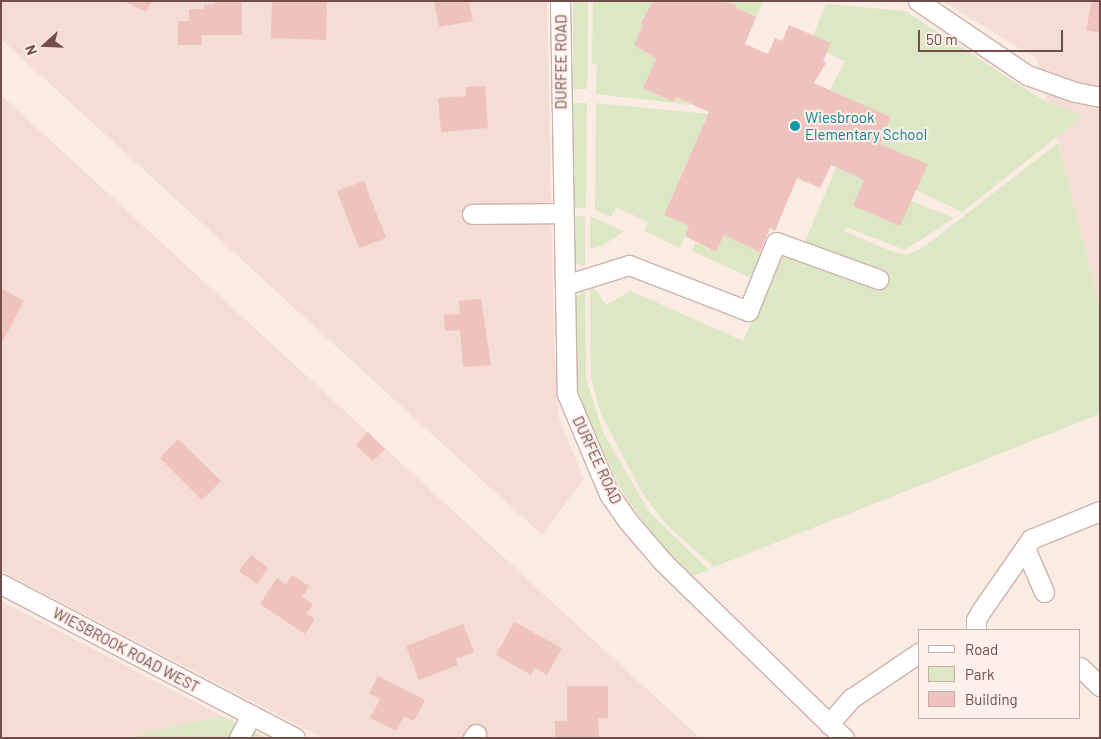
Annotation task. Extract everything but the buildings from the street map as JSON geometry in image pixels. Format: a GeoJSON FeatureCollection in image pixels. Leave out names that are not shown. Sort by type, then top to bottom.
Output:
{"type":"FeatureCollection","features":[{"type":"Feature","properties":{"kind":"street","name":"DURFEE ROAD"},"geometry":{"type":"LineString","coordinates":[[560,1],[562,213],[567,394],[610,494],[627,520],[664,563],[844,738]]}},
{"type":"Feature","properties":{"kind":"street"},"geometry":{"type":"LineString","coordinates":[[918,1],[1027,75],[1074,92],[1100,97]]}},
{"type":"Feature","properties":{"kind":"street"},"geometry":{"type":"LineString","coordinates":[[472,214],[562,213]]}},
{"type":"Feature","properties":{"kind":"street"},"geometry":{"type":"LineString","coordinates":[[565,285],[629,265],[748,311],[776,242],[878,279]]}},
{"type":"Feature","properties":{"kind":"street"},"geometry":{"type":"LineString","coordinates":[[976,629],[976,620],[1031,539],[1100,511]]}},
{"type":"Feature","properties":{"kind":"street"},"geometry":{"type":"LineString","coordinates":[[1025,548],[1044,592]]}},
{"type":"Feature","properties":{"kind":"street","name":"WIESBROOK ROAD WEST"},"geometry":{"type":"LineString","coordinates":[[1,584],[295,738]]}},
{"type":"Feature","properties":{"kind":"street"},"geometry":{"type":"LineString","coordinates":[[829,724],[852,698],[918,653]]}},
{"type":"Feature","properties":{"kind":"street"},"geometry":{"type":"LineString","coordinates":[[1081,668],[1100,686]]}},
{"type":"Feature","properties":{"kind":"street"},"geometry":{"type":"LineString","coordinates":[[239,738],[251,716]]}},
{"type":"Feature","properties":{"kind":"shaded area"},"geometry":{"type":"Polygon","coordinates":[[[1,1],[547,1],[554,350],[559,419],[584,479],[542,535],[1,39],[1,1]]]}},
{"type":"Feature","properties":{"kind":"shaded area"},"geometry":{"type":"Polygon","coordinates":[[[943,1],[1100,1],[1100,308],[1037,59],[943,1]]]}},
{"type":"Feature","properties":{"kind":"shaded area"},"geometry":{"type":"Polygon","coordinates":[[[1,95],[700,738],[323,738],[1,571],[1,95]]]}},
{"type":"Feature","properties":{"kind":"shaded area"},"geometry":{"type":"Polygon","coordinates":[[[1,601],[222,716],[124,738],[1,738],[1,601]]]}},
{"type":"Feature","properties":{"kind":"green space"},"geometry":{"type":"Polygon","coordinates":[[[573,1],[588,1],[587,89],[573,89],[573,1]]]}},
{"type":"Feature","properties":{"kind":"green space"},"geometry":{"type":"Polygon","coordinates":[[[593,1],[653,2],[640,23],[643,25],[634,45],[656,59],[643,88],[674,102],[676,97],[693,105],[596,94],[597,64],[592,63],[593,1]]]}},
{"type":"Feature","properties":{"kind":"green space"},"geometry":{"type":"Polygon","coordinates":[[[721,1],[764,1],[756,17],[736,8],[737,5],[721,1]]]}},
{"type":"Feature","properties":{"kind":"green space"},"geometry":{"type":"Polygon","coordinates":[[[826,4],[905,11],[1041,99],[1083,116],[962,212],[916,190],[927,164],[880,144],[891,117],[830,90],[845,61],[827,52],[813,36],[826,4]]]}},
{"type":"Feature","properties":{"kind":"green space"},"geometry":{"type":"Polygon","coordinates":[[[573,103],[587,103],[586,208],[573,208],[573,103]]]}},
{"type":"Feature","properties":{"kind":"green space"},"geometry":{"type":"Polygon","coordinates":[[[596,103],[708,114],[664,214],[689,226],[680,248],[644,231],[648,222],[616,207],[611,217],[595,210],[596,103]]]}},
{"type":"Feature","properties":{"kind":"green space"},"geometry":{"type":"Polygon","coordinates":[[[1058,143],[1100,308],[1100,414],[714,567],[666,524],[643,494],[601,414],[591,377],[590,287],[594,288],[606,305],[631,291],[743,341],[786,246],[801,251],[836,168],[864,180],[853,206],[900,226],[911,201],[954,218],[905,250],[846,227],[844,231],[893,252],[907,255],[924,247],[1058,143]]]}},
{"type":"Feature","properties":{"kind":"green space"},"geometry":{"type":"Polygon","coordinates":[[[573,216],[585,216],[585,266],[573,263],[573,216]]]}},
{"type":"Feature","properties":{"kind":"green space"},"geometry":{"type":"Polygon","coordinates":[[[590,216],[624,231],[602,246],[590,249],[590,216]]]}},
{"type":"Feature","properties":{"kind":"green space"},"geometry":{"type":"Polygon","coordinates":[[[724,235],[762,253],[754,279],[692,251],[695,243],[716,252],[724,235]]]}},
{"type":"Feature","properties":{"kind":"green space"},"geometry":{"type":"Polygon","coordinates":[[[585,291],[586,378],[603,432],[649,512],[709,570],[692,576],[654,537],[625,496],[590,433],[577,390],[574,364],[572,299],[585,291]]]}},
{"type":"Feature","properties":{"kind":"green space"},"geometry":{"type":"Polygon","coordinates":[[[222,716],[267,738],[124,738],[222,716]]]}},
{"type":"Feature","properties":{"kind":"place","name":"Wiesbrook Elementary School"},"geometry":{"type":"Point","coordinates":[795,126]}}]}
